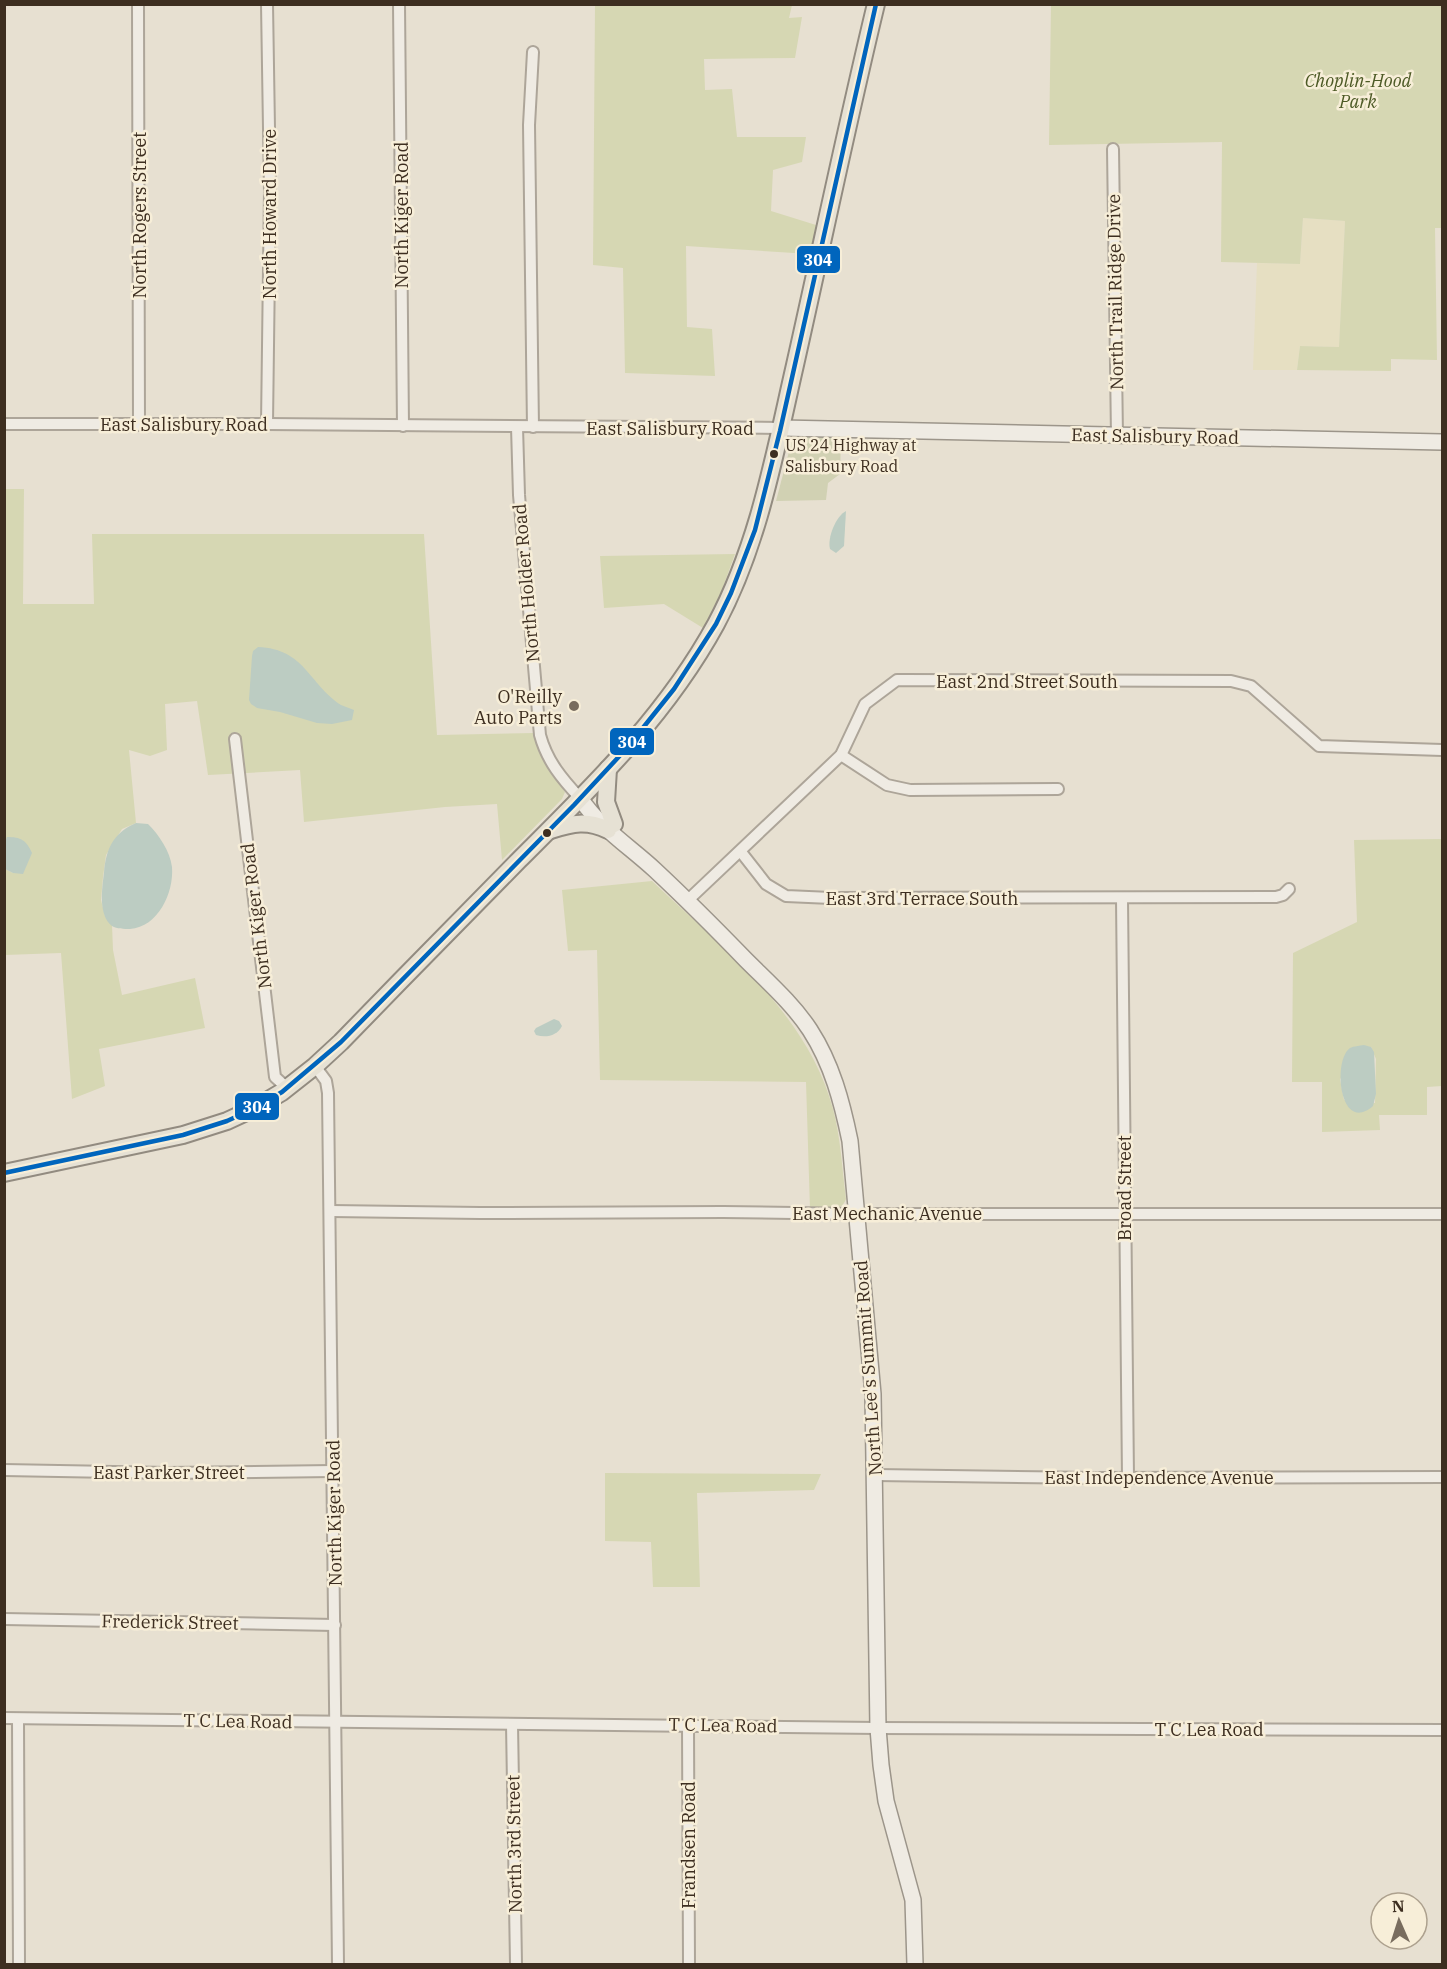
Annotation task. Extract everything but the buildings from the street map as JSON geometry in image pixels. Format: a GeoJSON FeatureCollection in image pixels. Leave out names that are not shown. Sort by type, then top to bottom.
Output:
{"type":"FeatureCollection","features":[{"type":"Feature","properties":{"kind":"main road"},"geometry":{"type":"LineString","coordinates":[[4,1173],[197,1131],[255,1108],[287,1088],[315,1066],[548,832],[633,743],[662,707],[693,662],[722,613],[741,571],[752,538],[781,428],[876,4]]}},
{"type":"Feature","properties":{"kind":"main road","name":"East Salisbury Road"},"geometry":{"type":"LineString","coordinates":[[781,428],[1443,442]]}},
{"type":"Feature","properties":{"kind":"main road"},"geometry":{"type":"LineString","coordinates":[[548,832],[578,822],[611,827],[606,802],[608,769]]}},
{"type":"Feature","properties":{"kind":"main road","name":"North Lee's Summit Road"},"geometry":{"type":"LineString","coordinates":[[580,798],[593,804],[611,827],[616,839],[631,848],[687,901],[793,1007],[810,1031],[830,1067],[843,1105],[850,1141],[873,1394],[880,1765],[886,1801],[913,1900],[915,1965]]}},
{"type":"Feature","properties":{"kind":"street","name":"North Rogers Street"},"geometry":{"type":"LineString","coordinates":[[138,4],[140,425]]}},
{"type":"Feature","properties":{"kind":"street","name":"North Howard Drive"},"geometry":{"type":"LineString","coordinates":[[267,4],[270,191],[267,424]]}},
{"type":"Feature","properties":{"kind":"street","name":"North Kiger Road"},"geometry":{"type":"LineString","coordinates":[[399,4],[403,426]]}},
{"type":"Feature","properties":{"kind":"street"},"geometry":{"type":"LineString","coordinates":[[533,52],[529,125],[533,427]]}},
{"type":"Feature","properties":{"kind":"street","name":"North Trail Ridge Drive"},"geometry":{"type":"LineString","coordinates":[[1113,149],[1116,436]]}},
{"type":"Feature","properties":{"kind":"street","name":"East Salisbury Road"},"geometry":{"type":"LineString","coordinates":[[4,424],[781,428]]}},
{"type":"Feature","properties":{"kind":"street","name":"North Holder Road"},"geometry":{"type":"LineString","coordinates":[[516,427],[519,495],[540,735],[552,765],[580,798]]}},
{"type":"Feature","properties":{"kind":"street","name":"East 2nd Street South"},"geometry":{"type":"LineString","coordinates":[[687,901],[841,755],[865,704],[897,680],[1232,681],[1251,686],[1319,746],[1443,750]]}},
{"type":"Feature","properties":{"kind":"street","name":"North Kiger Road"},"geometry":{"type":"LineString","coordinates":[[235,739],[275,1077],[287,1088]]}},
{"type":"Feature","properties":{"kind":"street"},"geometry":{"type":"LineString","coordinates":[[841,755],[887,785],[910,790],[1058,789]]}},
{"type":"Feature","properties":{"kind":"street","name":"East 3rd Terrace South"},"geometry":{"type":"LineString","coordinates":[[741,852],[766,884],[786,896],[1122,899],[1276,897],[1289,890]]}},
{"type":"Feature","properties":{"kind":"street","name":"Broad Street"},"geometry":{"type":"LineString","coordinates":[[1122,899],[1128,1478]]}},
{"type":"Feature","properties":{"kind":"street","name":"North Kiger Road"},"geometry":{"type":"LineString","coordinates":[[315,1066],[326,1081],[328,1093],[338,1965]]}},
{"type":"Feature","properties":{"kind":"street","name":"East Mechanic Avenue"},"geometry":{"type":"LineString","coordinates":[[331,1211],[1443,1214]]}},
{"type":"Feature","properties":{"kind":"street","name":"East Parker Street"},"geometry":{"type":"LineString","coordinates":[[4,1470],[168,1473],[333,1472]]}},
{"type":"Feature","properties":{"kind":"street","name":"East Independence Avenue"},"geometry":{"type":"LineString","coordinates":[[876,1475],[1128,1478],[1443,1477]]}},
{"type":"Feature","properties":{"kind":"street","name":"Frederick Street"},"geometry":{"type":"LineString","coordinates":[[4,1619],[335,1625]]}},
{"type":"Feature","properties":{"kind":"street","name":"T C Lea Road"},"geometry":{"type":"LineString","coordinates":[[4,1718],[878,1728],[1443,1730]]}},
{"type":"Feature","properties":{"kind":"street"},"geometry":{"type":"LineString","coordinates":[[18,1719],[19,1965]]}},
{"type":"Feature","properties":{"kind":"street","name":"North 3rd Street"},"geometry":{"type":"LineString","coordinates":[[512,1724],[516,1965]]}},
{"type":"Feature","properties":{"kind":"street","name":"Frandsen Road"},"geometry":{"type":"LineString","coordinates":[[688,1725],[689,1965]]}},
{"type":"Feature","properties":{"kind":"shaded area"},"geometry":{"type":"Polygon","coordinates":[[[1303,218],[1345,221],[1339,347],[1300,346],[1297,370],[1253,370],[1257,263],[1300,264],[1303,218]]]}},
{"type":"Feature","properties":{"kind":"shaded area"},"geometry":{"type":"Polygon","coordinates":[[[846,511],[844,546],[836,553],[830,549],[831,533],[836,522],[846,511]]]}},
{"type":"Feature","properties":{"kind":"shaded area"},"geometry":{"type":"Polygon","coordinates":[[[258,647],[274,649],[296,660],[330,696],[341,705],[354,710],[352,720],[332,724],[317,723],[257,708],[251,704],[249,700],[252,656],[253,651],[258,647]]]}},
{"type":"Feature","properties":{"kind":"shaded area"},"geometry":{"type":"Polygon","coordinates":[[[136,823],[148,824],[160,838],[171,861],[172,877],[167,898],[149,922],[130,929],[118,928],[112,926],[108,921],[103,909],[105,864],[109,849],[116,837],[136,823]]]}},
{"type":"Feature","properties":{"kind":"shaded area"},"geometry":{"type":"Polygon","coordinates":[[[7,837],[22,840],[32,853],[23,874],[5,869],[7,837]]]}},
{"type":"Feature","properties":{"kind":"shaded area"},"geometry":{"type":"Polygon","coordinates":[[[554,1019],[562,1026],[557,1032],[547,1036],[536,1035],[534,1031],[536,1028],[554,1019]]]}},
{"type":"Feature","properties":{"kind":"shaded area"},"geometry":{"type":"Polygon","coordinates":[[[1364,1045],[1371,1047],[1374,1052],[1376,1094],[1373,1106],[1362,1112],[1353,1111],[1346,1104],[1342,1093],[1341,1067],[1344,1055],[1350,1048],[1364,1045]]]}},
{"type":"Feature","properties":{"kind":"green space"},"geometry":{"type":"Polygon","coordinates":[[[595,5],[792,5],[789,18],[802,17],[795,58],[704,59],[705,90],[732,89],[737,137],[806,137],[802,162],[773,170],[771,211],[816,225],[810,254],[686,246],[687,327],[712,329],[715,376],[625,373],[623,268],[593,265],[595,5]]]}},
{"type":"Feature","properties":{"kind":"green space","name":"Choplin-Hood Park"},"geometry":{"type":"Polygon","coordinates":[[[1051,5],[1442,5],[1442,228],[1435,228],[1437,360],[1391,359],[1391,371],[1297,370],[1300,346],[1339,347],[1345,221],[1303,218],[1300,264],[1221,262],[1222,142],[1049,145],[1051,5]]]}},
{"type":"Feature","properties":{"kind":"green space"},"geometry":{"type":"Polygon","coordinates":[[[798,437],[841,438],[840,474],[828,483],[826,500],[776,501],[792,440],[798,437]]]}},
{"type":"Feature","properties":{"kind":"green space"},"geometry":{"type":"Polygon","coordinates":[[[5,489],[24,489],[23,604],[94,604],[92,534],[424,534],[437,735],[534,733],[543,759],[565,792],[562,799],[502,860],[497,804],[445,807],[304,822],[300,770],[208,775],[197,701],[165,704],[167,750],[150,756],[129,750],[136,823],[122,829],[106,855],[101,900],[105,916],[112,925],[113,950],[122,995],[195,978],[205,1028],[99,1049],[105,1086],[72,1099],[61,953],[5,955],[5,869],[13,873],[5,842],[5,489]]]}},
{"type":"Feature","properties":{"kind":"green space"},"geometry":{"type":"Polygon","coordinates":[[[735,554],[722,590],[703,628],[664,604],[604,608],[600,556],[735,554]]]}},
{"type":"Feature","properties":{"kind":"green space"},"geometry":{"type":"Polygon","coordinates":[[[1442,839],[1442,1086],[1427,1087],[1427,1115],[1379,1115],[1380,1130],[1322,1132],[1322,1082],[1292,1082],[1293,953],[1357,922],[1354,840],[1442,839]],[[1371,1047],[1340,1079],[1344,1100],[1375,1103],[1376,1059],[1371,1047]]]}},
{"type":"Feature","properties":{"kind":"green space"},"geometry":{"type":"Polygon","coordinates":[[[652,881],[759,983],[803,1042],[821,1074],[836,1120],[846,1199],[840,1207],[831,1210],[810,1209],[806,1082],[600,1080],[597,950],[568,951],[562,890],[652,881]]]}},
{"type":"Feature","properties":{"kind":"green space"},"geometry":{"type":"Polygon","coordinates":[[[605,1473],[821,1474],[814,1490],[697,1493],[700,1587],[653,1587],[651,1542],[605,1541],[605,1473]]]}},
{"type":"Feature","properties":{"kind":"transit line","name":"304"},"geometry":{"type":"LineString","coordinates":[[4,1173],[183,1135],[227,1121],[282,1092],[341,1042],[574,805],[626,749],[674,689],[716,624],[731,593],[755,530],[780,431],[876,4]]}},
{"type":"Feature","properties":{"kind":"place","name":"US 24 Highway at Salisbury Road"},"geometry":{"type":"Point","coordinates":[774,454]}},
{"type":"Feature","properties":{"kind":"place","name":"O'Reilly Auto Parts"},"geometry":{"type":"Point","coordinates":[574,706]}}]}
